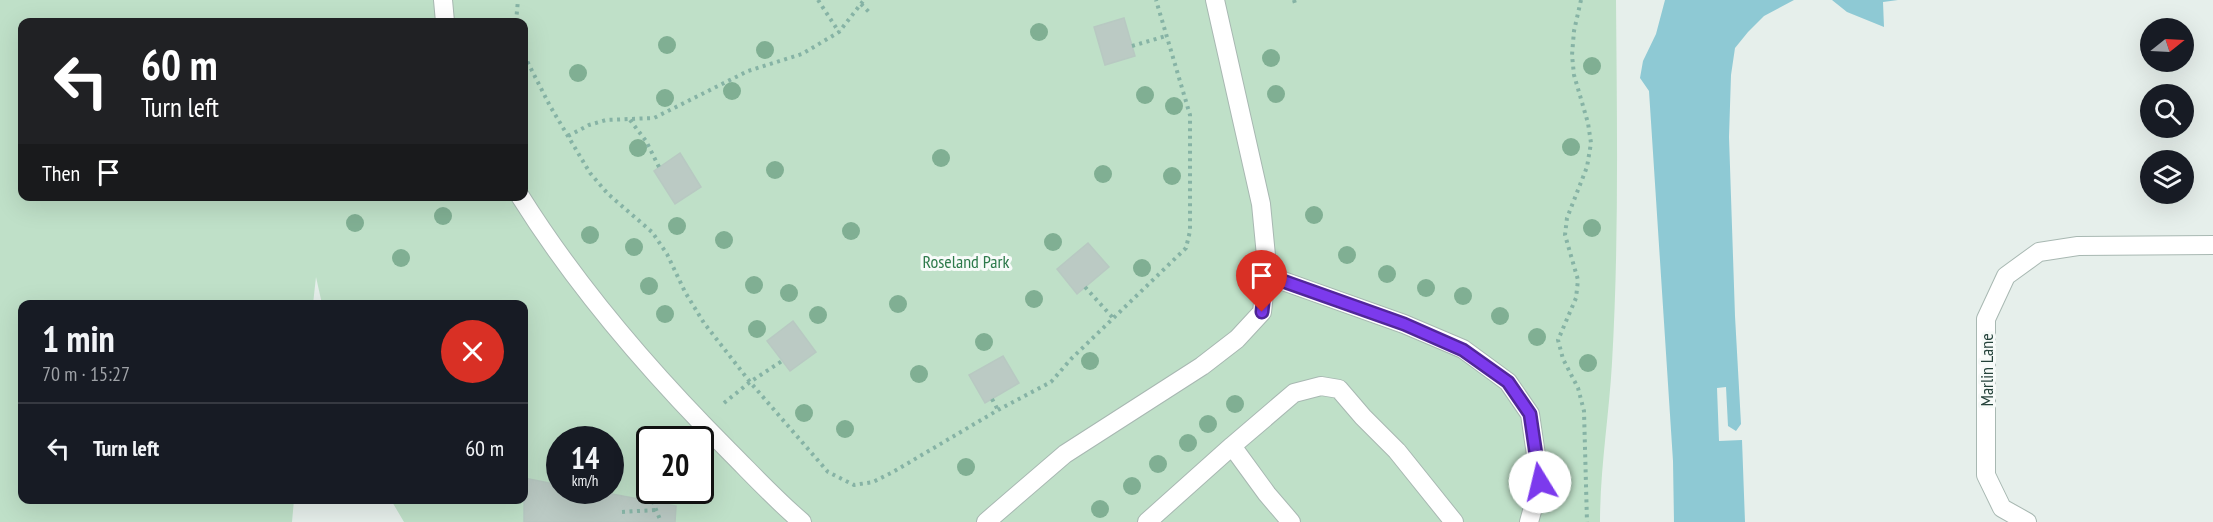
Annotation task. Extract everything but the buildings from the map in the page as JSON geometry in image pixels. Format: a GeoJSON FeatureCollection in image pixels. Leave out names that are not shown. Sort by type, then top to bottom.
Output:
{"type":"FeatureCollection","features":[{"type":"Feature","properties":{"kind":"street"},"geometry":{"type":"LineString","coordinates":[[443,0],[445,18]]}},
{"type":"Feature","properties":{"kind":"street"},"geometry":{"type":"LineString","coordinates":[[986,522],[1065,454],[1202,366],[1238,339],[1262,312],[1266,275],[1261,204],[1215,0]]}},
{"type":"Feature","properties":{"kind":"street"},"geometry":{"type":"LineString","coordinates":[[523,201],[549,242],[594,302],[655,374],[802,522]]}},
{"type":"Feature","properties":{"kind":"street","name":"Marlin Lane"},"geometry":{"type":"LineString","coordinates":[[2027,522],[2002,508],[1986,475],[1986,319],[2006,276],[2039,252],[2078,246],[2213,245]]}},
{"type":"Feature","properties":{"kind":"street"},"geometry":{"type":"LineString","coordinates":[[1266,275],[1404,324],[1463,350],[1508,382],[1530,414],[1540,482],[1529,522]]}},
{"type":"Feature","properties":{"kind":"street"},"geometry":{"type":"LineString","coordinates":[[1147,522],[1294,393],[1321,386],[1339,388],[1363,417],[1397,451],[1454,522]]}},
{"type":"Feature","properties":{"kind":"street"},"geometry":{"type":"LineString","coordinates":[[1232,446],[1291,522]]}},
{"type":"Feature","properties":{"kind":"path"},"geometry":{"type":"LineString","coordinates":[[516,18],[518,0]]}},
{"type":"Feature","properties":{"kind":"path"},"geometry":{"type":"LineString","coordinates":[[818,0],[839,32]]}},
{"type":"Feature","properties":{"kind":"path"},"geometry":{"type":"LineString","coordinates":[[528,62],[590,173],[608,194],[652,232],[667,254],[685,292],[704,323],[750,382],[828,472],[854,485],[873,482],[893,472],[998,410],[1051,382],[1071,359],[1186,248],[1190,231],[1191,115],[1156,0]]}},
{"type":"Feature","properties":{"kind":"path"},"geometry":{"type":"LineString","coordinates":[[1294,0],[1296,7]]}},
{"type":"Feature","properties":{"kind":"path"},"geometry":{"type":"LineString","coordinates":[[1581,0],[1574,31],[1572,55],[1574,75],[1591,142],[1587,167],[1567,218],[1565,235],[1578,280],[1576,298],[1558,340],[1563,359],[1578,388],[1584,411],[1587,522]]}},
{"type":"Feature","properties":{"kind":"path"},"geometry":{"type":"LineString","coordinates":[[568,136],[589,124],[606,120],[654,117],[670,111],[747,71],[801,54],[839,32],[862,2],[869,12]]}},
{"type":"Feature","properties":{"kind":"path"},"geometry":{"type":"LineString","coordinates":[[1132,46],[1166,36]]}},
{"type":"Feature","properties":{"kind":"path"},"geometry":{"type":"LineString","coordinates":[[630,119],[646,141],[659,167]]}},
{"type":"Feature","properties":{"kind":"path"},"geometry":{"type":"LineString","coordinates":[[1085,287],[1114,319]]}},
{"type":"Feature","properties":{"kind":"path"},"geometry":{"type":"LineString","coordinates":[[701,422],[750,382],[782,361]]}},
{"type":"Feature","properties":{"kind":"path"},"geometry":{"type":"LineString","coordinates":[[992,399],[998,410]]}},
{"type":"Feature","properties":{"kind":"path"},"geometry":{"type":"LineString","coordinates":[[654,504],[661,522]]}},
{"type":"Feature","properties":{"kind":"path"},"geometry":{"type":"LineString","coordinates":[[622,512],[656,510]]}},
{"type":"Feature","properties":{"kind":"green space","name":"Roseland Park"},"geometry":{"type":"Polygon","coordinates":[[[0,0],[1616,0],[1616,273],[1600,522],[404,522],[393,504],[528,504],[528,300],[321,300],[316,277],[313,300],[18,300],[18,504],[294,504],[292,522],[0,522],[0,0]]]}},
{"type":"Feature","properties":{"kind":"water"},"geometry":{"type":"Polygon","coordinates":[[[1665,0],[1794,0],[1764,16],[1748,32],[1735,48],[1731,75],[1729,137],[1741,424],[1736,431],[1728,426],[1726,387],[1717,388],[1719,441],[1742,440],[1745,522],[1674,522],[1673,461],[1649,91],[1640,78],[1643,61],[1656,34],[1665,0]]]}},
{"type":"Feature","properties":{"kind":"water"},"geometry":{"type":"Polygon","coordinates":[[[1832,0],[1898,0],[1883,2],[1884,27],[1847,12],[1832,0]]]}},
{"type":"Feature","properties":{"kind":"route"},"geometry":{"type":"LineString","coordinates":[[1262,312],[1266,275],[1404,324],[1463,350],[1508,382],[1530,414],[1540,482]]}}]}
